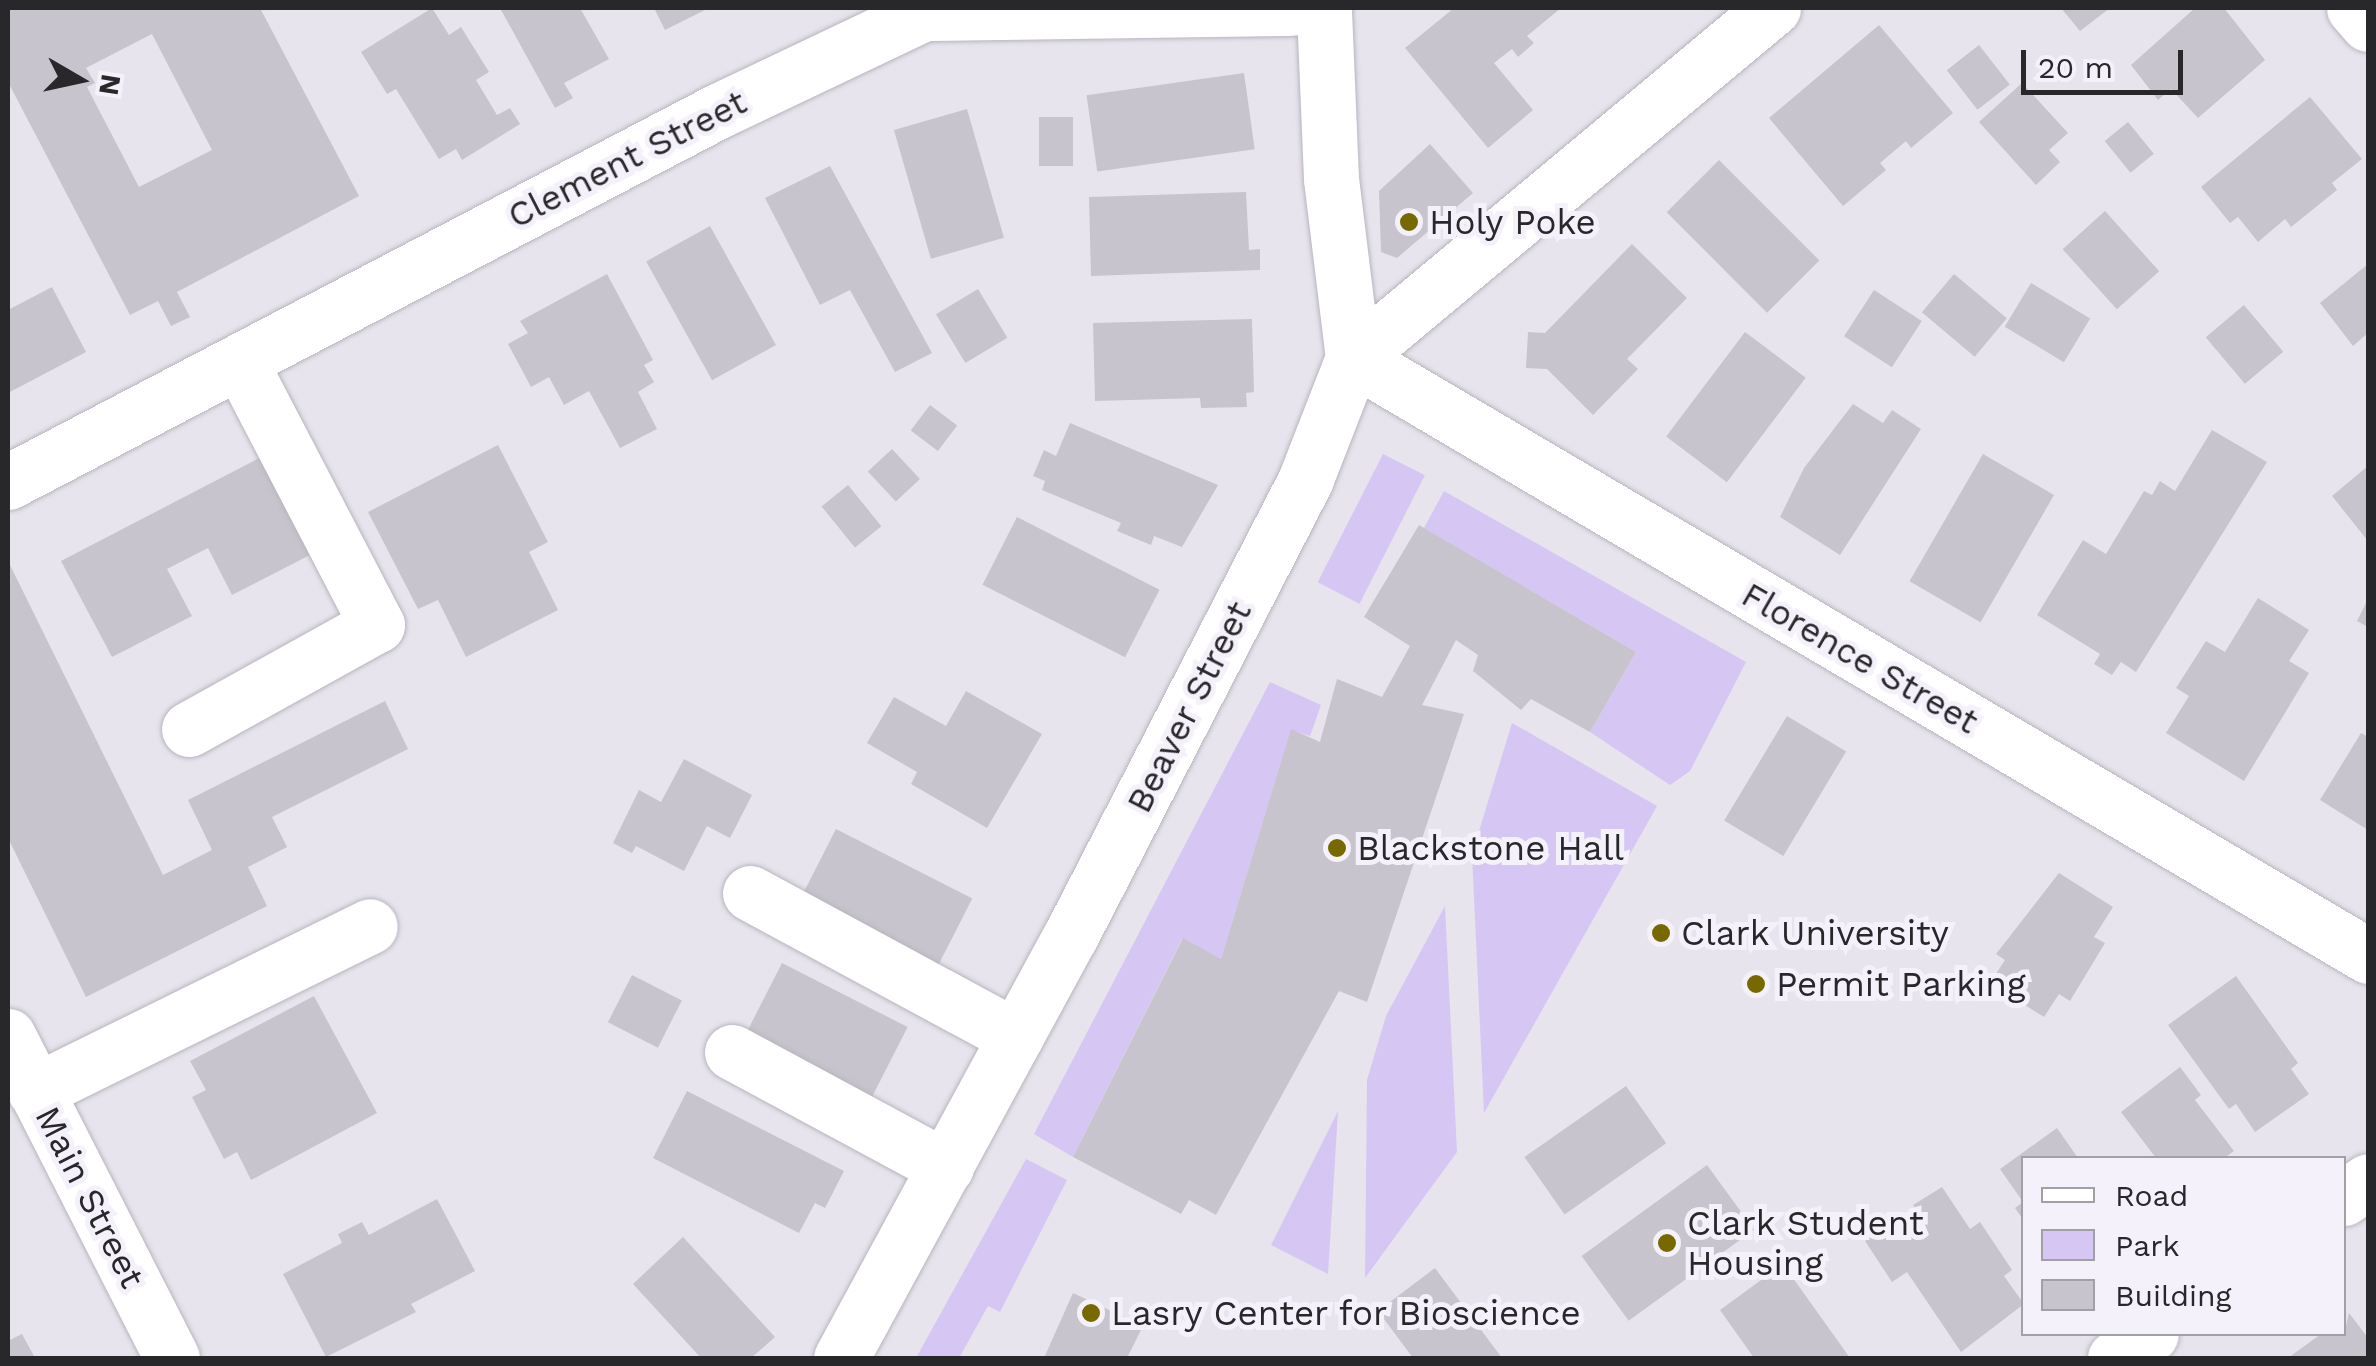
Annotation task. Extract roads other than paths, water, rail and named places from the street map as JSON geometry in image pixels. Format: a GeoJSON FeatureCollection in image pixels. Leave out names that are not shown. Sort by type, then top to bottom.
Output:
{"type":"FeatureCollection","features":[{"type":"Feature","properties":{"kind":"street","name":"Clement Street"},"geometry":{"type":"LineString","coordinates":[[8,482],[241,364],[720,110],[924,13],[1291,8]]}},
{"type":"Feature","properties":{"kind":"street","name":"Beaver Street"},"geometry":{"type":"LineString","coordinates":[[842,1358],[1016,1037],[1304,482],[1352,358],[1332,178],[1324,8]]}},
{"type":"Feature","properties":{"kind":"street"},"geometry":{"type":"LineString","coordinates":[[1352,358],[1773,8]]}},
{"type":"Feature","properties":{"kind":"street"},"geometry":{"type":"LineString","coordinates":[[2354,8],[2368,24]]}},
{"type":"Feature","properties":{"kind":"street","name":"Florence Street"},"geometry":{"type":"LineString","coordinates":[[1352,358],[2368,956]]}},
{"type":"Feature","properties":{"kind":"street"},"geometry":{"type":"LineString","coordinates":[[189,728],[377,626],[241,364]]}},
{"type":"Feature","properties":{"kind":"street"},"geometry":{"type":"LineString","coordinates":[[750,893],[1016,1037]]}},
{"type":"Feature","properties":{"kind":"street"},"geometry":{"type":"LineString","coordinates":[[18,1065],[370,926]]}},
{"type":"Feature","properties":{"kind":"street"},"geometry":{"type":"LineString","coordinates":[[732,1052],[946,1167]]}},
{"type":"Feature","properties":{"kind":"street","name":"Main Street"},"geometry":{"type":"LineString","coordinates":[[18,1065],[172,1358]]}},
{"type":"Feature","properties":{"kind":"street"},"geometry":{"type":"LineString","coordinates":[[2346,1196],[2368,1180]]}},
{"type":"Feature","properties":{"kind":"street"},"geometry":{"type":"LineString","coordinates":[[2115,1358],[2147,1336]]}},
{"type":"Feature","properties":{"kind":"place","name":"Holy Poke"},"geometry":{"type":"Point","coordinates":[1409,222]}},
{"type":"Feature","properties":{"kind":"place","name":"Blackstone Hall"},"geometry":{"type":"Point","coordinates":[1337,848]}},
{"type":"Feature","properties":{"kind":"place","name":"Clark University"},"geometry":{"type":"Point","coordinates":[1661,933]}},
{"type":"Feature","properties":{"kind":"place","name":"Permit Parking"},"geometry":{"type":"Point","coordinates":[1756,984]}},
{"type":"Feature","properties":{"kind":"place","name":"Clark Student Housing"},"geometry":{"type":"Point","coordinates":[1667,1243]}},
{"type":"Feature","properties":{"kind":"place","name":"Lasry Center for Bioscience"},"geometry":{"type":"Point","coordinates":[1091,1313]}}]}
